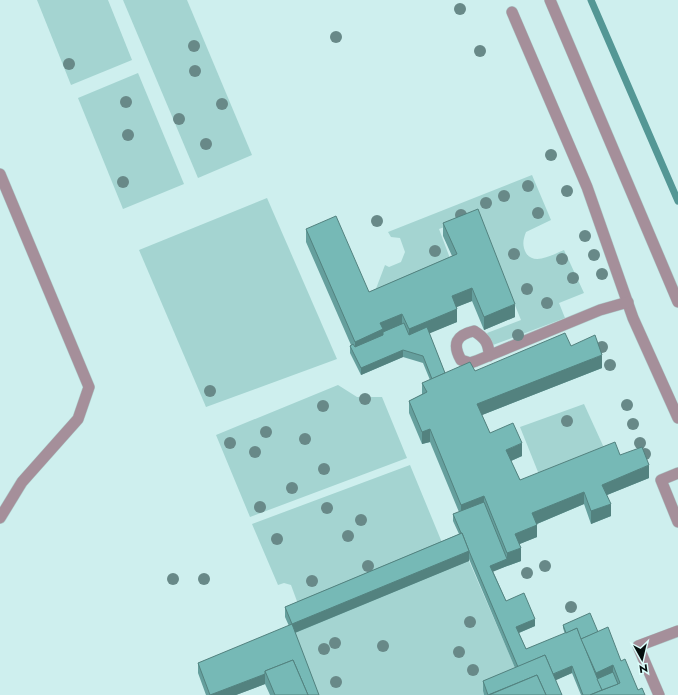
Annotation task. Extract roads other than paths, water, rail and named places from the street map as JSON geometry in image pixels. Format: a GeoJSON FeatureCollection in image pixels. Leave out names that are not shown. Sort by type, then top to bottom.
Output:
{"type":"FeatureCollection","features":[{"type":"Feature","properties":{"kind":"street"},"geometry":{"type":"LineString","coordinates":[[550,0],[678,302]]}},
{"type":"Feature","properties":{"kind":"street"},"geometry":{"type":"LineString","coordinates":[[512,12],[587,187],[633,318],[678,418]]}},
{"type":"Feature","properties":{"kind":"street"},"geometry":{"type":"LineString","coordinates":[[0,174],[89,387],[78,420],[22,482],[0,518]]}},
{"type":"Feature","properties":{"kind":"street"},"geometry":{"type":"LineString","coordinates":[[489,356],[600,310],[628,302]]}},
{"type":"Feature","properties":{"kind":"street"},"geometry":{"type":"LineString","coordinates":[[678,473],[661,480],[678,522]]}},
{"type":"Feature","properties":{"kind":"street"},"geometry":{"type":"LineString","coordinates":[[659,695],[638,646],[678,631]]}},
{"type":"Feature","properties":{"kind":"waterway"},"geometry":{"type":"LineString","coordinates":[[591,0],[678,201]]}}]}
